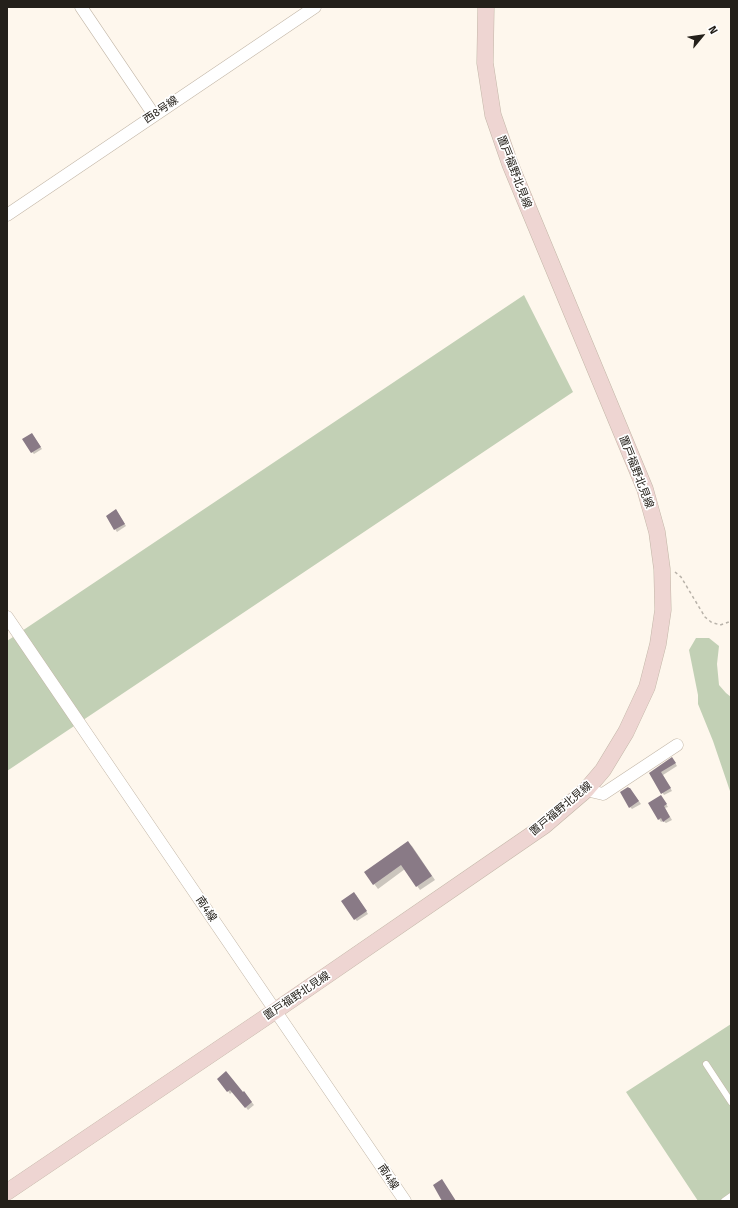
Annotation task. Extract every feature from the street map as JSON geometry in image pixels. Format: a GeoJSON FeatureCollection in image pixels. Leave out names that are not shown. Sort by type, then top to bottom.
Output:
{"type":"FeatureCollection","features":[{"type":"Feature","properties":{"kind":"main road","name":"置戸福野北見線"},"geometry":{"type":"LineString","coordinates":[[7,1192],[275,1011],[544,826],[586,790],[603,770],[626,732],[647,687],[658,644],[662,610],[662,569],[657,532],[645,489],[510,164],[493,115],[485,63],[486,7]]}},
{"type":"Feature","properties":{"kind":"street"},"geometry":{"type":"LineString","coordinates":[[81,7],[154,115]]}},
{"type":"Feature","properties":{"kind":"street","name":"西8号線"},"geometry":{"type":"LineString","coordinates":[[7,215],[316,7]]}},
{"type":"Feature","properties":{"kind":"street","name":"南4線"},"geometry":{"type":"LineString","coordinates":[[7,617],[405,1201]]}},
{"type":"Feature","properties":{"kind":"street"},"geometry":{"type":"LineString","coordinates":[[586,790],[603,794],[677,745]]}},
{"type":"Feature","properties":{"kind":"lane"},"geometry":{"type":"LineString","coordinates":[[706,1064],[731,1102]]}},
{"type":"Feature","properties":{"kind":"lane"},"geometry":{"type":"LineString","coordinates":[[724,1201],[731,1196]]}},
{"type":"Feature","properties":{"kind":"path"},"geometry":{"type":"LineString","coordinates":[[662,569],[674,571],[680,577],[705,617],[711,622],[720,625],[729,622]]}},
{"type":"Feature","properties":{"kind":"green space"},"geometry":{"type":"Polygon","coordinates":[[[524,295],[573,392],[7,771],[7,641],[524,295]]]}},
{"type":"Feature","properties":{"kind":"green space"},"geometry":{"type":"Polygon","coordinates":[[[696,638],[709,638],[719,646],[717,664],[719,685],[731,697],[731,794],[713,741],[698,704],[698,695],[689,650],[696,638]]]}},
{"type":"Feature","properties":{"kind":"green space"},"geometry":{"type":"Polygon","coordinates":[[[731,1024],[731,1201],[698,1201],[626,1092],[731,1024]]]}},
{"type":"Feature","properties":{"kind":"building"},"geometry":{"type":"Polygon","coordinates":[[[32,433],[41,447],[31,453],[22,439],[32,433]]]}},
{"type":"Feature","properties":{"kind":"building"},"geometry":{"type":"Polygon","coordinates":[[[116,509],[125,524],[114,530],[106,516],[116,509]]]}},
{"type":"Feature","properties":{"kind":"building"},"geometry":{"type":"Polygon","coordinates":[[[672,757],[676,763],[661,772],[671,788],[661,794],[649,773],[672,757]]]}},
{"type":"Feature","properties":{"kind":"building"},"geometry":{"type":"Polygon","coordinates":[[[628,787],[639,801],[629,808],[620,792],[628,787]]]}},
{"type":"Feature","properties":{"kind":"building"},"geometry":{"type":"Polygon","coordinates":[[[661,795],[667,804],[664,806],[670,817],[663,822],[661,818],[658,820],[648,803],[661,795]]]}},
{"type":"Feature","properties":{"kind":"building"},"geometry":{"type":"Polygon","coordinates":[[[408,841],[432,876],[416,887],[401,865],[373,885],[364,872],[408,841]]]}},
{"type":"Feature","properties":{"kind":"building"},"geometry":{"type":"Polygon","coordinates":[[[354,892],[367,911],[354,920],[341,901],[354,892]]]}},
{"type":"Feature","properties":{"kind":"building"},"geometry":{"type":"Polygon","coordinates":[[[226,1071],[252,1102],[245,1108],[230,1090],[227,1092],[217,1079],[226,1071]]]}},
{"type":"Feature","properties":{"kind":"building"},"geometry":{"type":"Polygon","coordinates":[[[442,1179],[456,1201],[442,1201],[433,1185],[442,1179]]]}}]}
